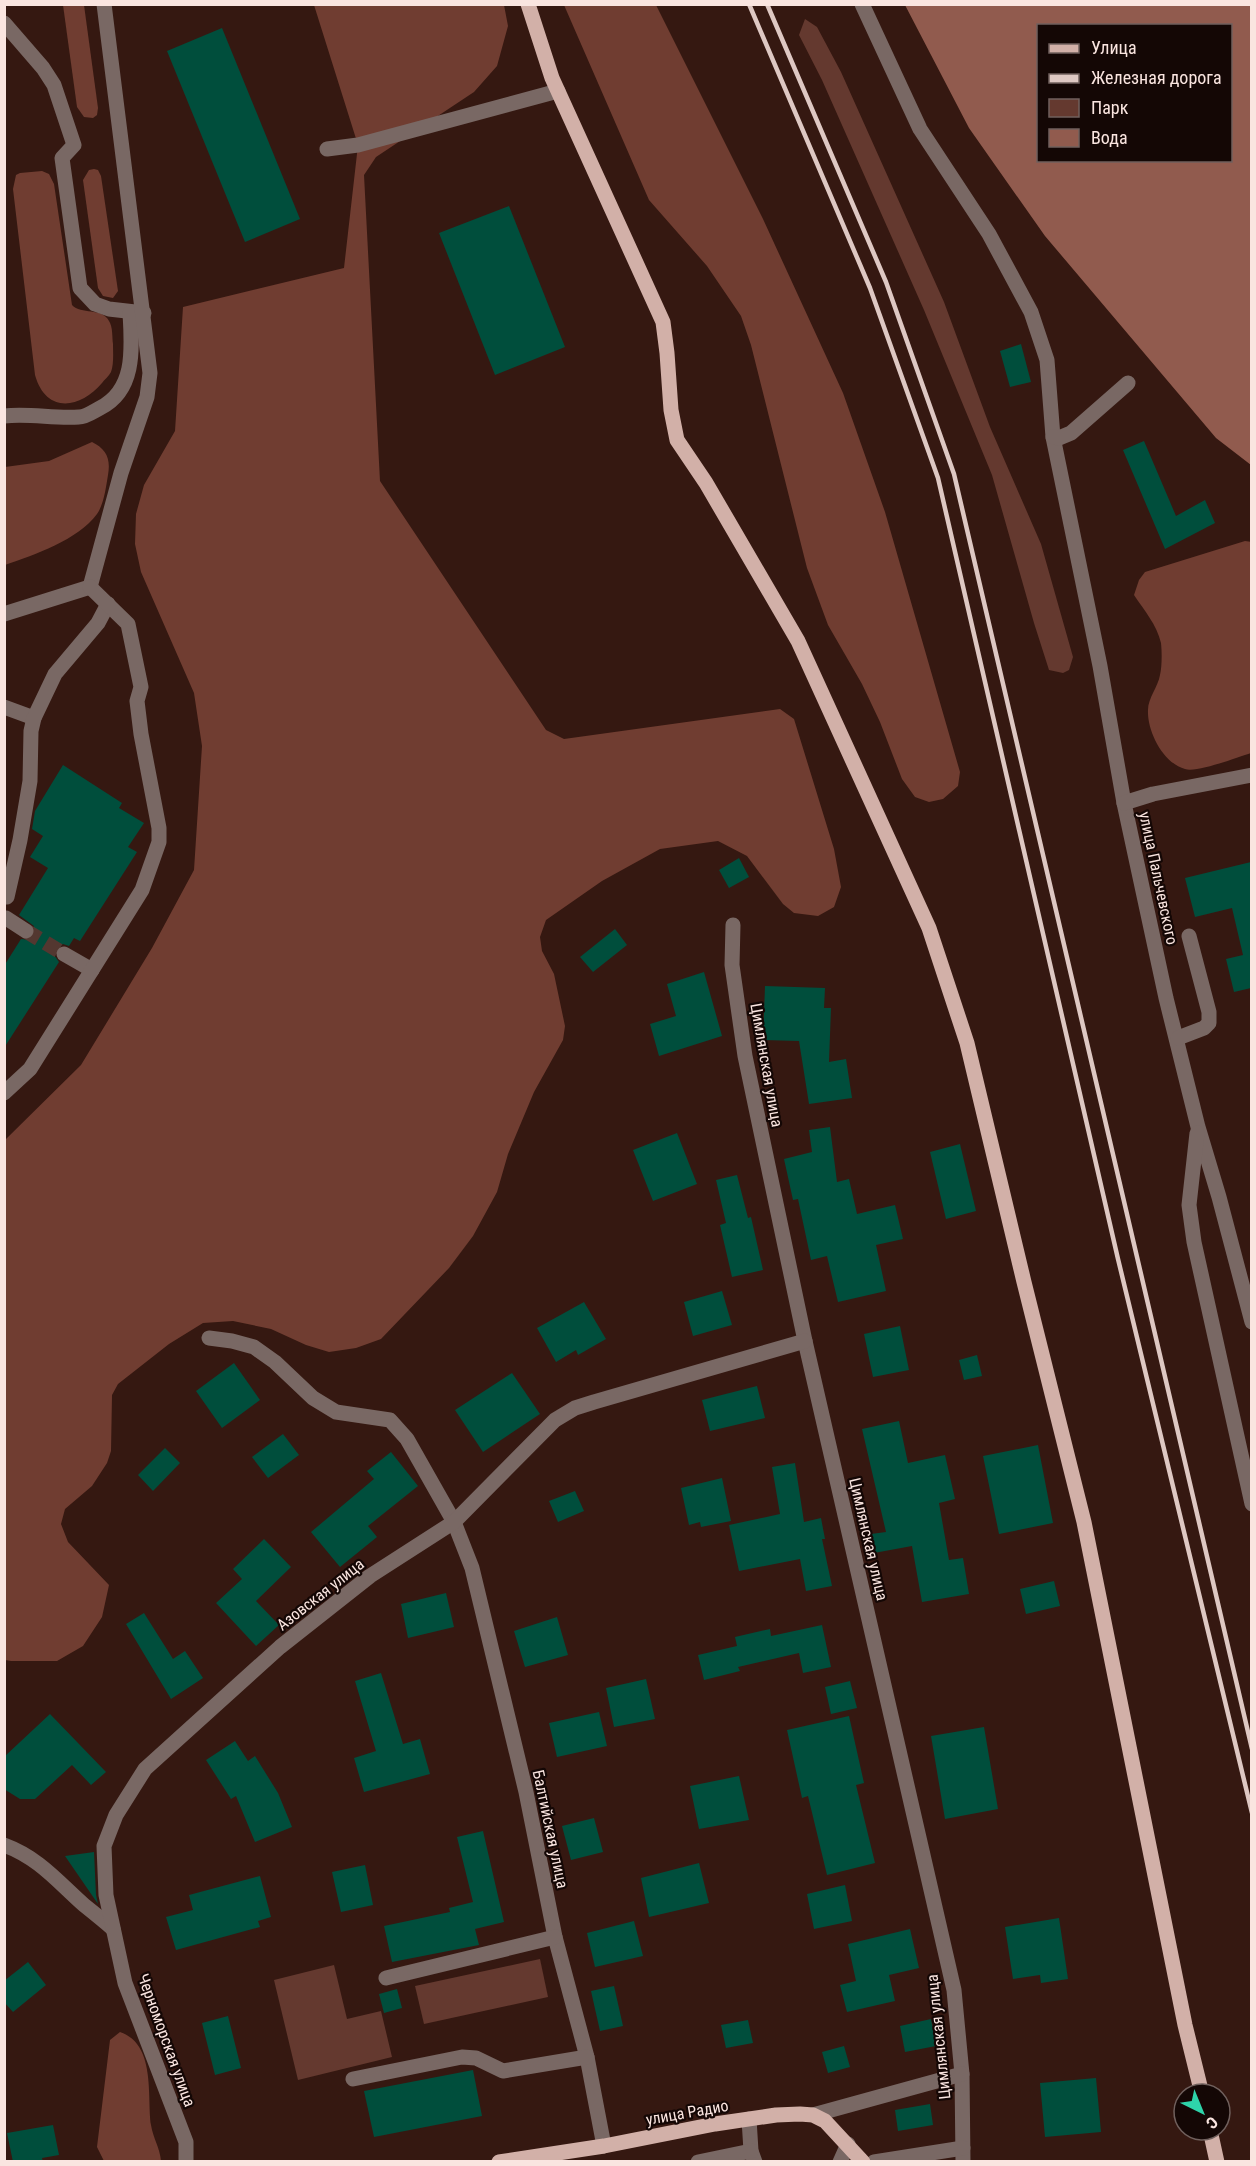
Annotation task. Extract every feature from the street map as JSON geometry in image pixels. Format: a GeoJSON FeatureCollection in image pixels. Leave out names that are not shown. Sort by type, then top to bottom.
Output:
{"type":"FeatureCollection","features":[{"type":"Feature","properties":{"kind":"main road"},"geometry":{"type":"LineString","coordinates":[[528,4],[558,91],[663,322],[668,352],[671,410],[677,440],[706,483],[798,641],[929,928],[968,1043],[1024,1282],[1084,1522],[1185,2025],[1199,2082]]}},
{"type":"Feature","properties":{"kind":"main road","name":"улица Радио"},"geometry":{"type":"LineString","coordinates":[[499,2162],[604,2146],[748,2119],[777,2115],[813,2115]]}},
{"type":"Feature","properties":{"kind":"main road"},"geometry":{"type":"LineString","coordinates":[[813,2115],[825,2121],[863,2162]]}},
{"type":"Feature","properties":{"kind":"main road"},"geometry":{"type":"LineString","coordinates":[[1213,2142],[1217,2162]]}},
{"type":"Feature","properties":{"kind":"street"},"geometry":{"type":"LineString","coordinates":[[90,587],[121,472],[147,397],[150,373],[137,313],[104,4]]}},
{"type":"Feature","properties":{"kind":"street","name":"улица Пальчевского"},"geometry":{"type":"LineString","coordinates":[[862,4],[920,129],[989,234],[1031,312],[1047,360],[1053,437],[1100,666],[1124,803],[1166,998],[1251,1322]]}},
{"type":"Feature","properties":{"kind":"street"},"geometry":{"type":"LineString","coordinates":[[4,23],[43,68],[54,85],[74,145],[62,158],[80,288],[96,304],[109,309],[137,313]]}},
{"type":"Feature","properties":{"kind":"street"},"geometry":{"type":"LineString","coordinates":[[327,149],[358,145],[558,91]]}},
{"type":"Feature","properties":{"kind":"street"},"geometry":{"type":"LineString","coordinates":[[4,416],[22,414],[82,417],[110,403],[126,385],[137,313]]}},
{"type":"Feature","properties":{"kind":"street"},"geometry":{"type":"LineString","coordinates":[[1053,437],[1059,438],[1071,433],[1128,383]]}},
{"type":"Feature","properties":{"kind":"street"},"geometry":{"type":"LineString","coordinates":[[4,1093],[30,1069],[142,890],[159,842],[159,828],[137,701],[141,687],[128,624],[90,587]]}},
{"type":"Feature","properties":{"kind":"street"},"geometry":{"type":"LineString","coordinates":[[4,614],[90,587]]}},
{"type":"Feature","properties":{"kind":"street"},"geometry":{"type":"LineString","coordinates":[[7,897],[30,781],[31,731],[34,718],[55,674],[98,622],[108,604]]}},
{"type":"Feature","properties":{"kind":"street"},"geometry":{"type":"LineString","coordinates":[[4,706],[34,718]]}},
{"type":"Feature","properties":{"kind":"street"},"geometry":{"type":"LineString","coordinates":[[1124,803],[1152,794],[1251,775]]}},
{"type":"Feature","properties":{"kind":"street"},"geometry":{"type":"LineString","coordinates":[[6,918],[26,931]]}},
{"type":"Feature","properties":{"kind":"street","name":"Цимлянская улица"},"geometry":{"type":"LineString","coordinates":[[733,925],[732,965],[745,1056],[805,1341],[954,1990],[962,2074],[963,2155]]}},
{"type":"Feature","properties":{"kind":"street"},"geometry":{"type":"LineString","coordinates":[[1178,1038],[1204,1028],[1209,1023],[1209,1012],[1190,936]]}},
{"type":"Feature","properties":{"kind":"street"},"geometry":{"type":"LineString","coordinates":[[64,954],[92,970]]}},
{"type":"Feature","properties":{"kind":"street"},"geometry":{"type":"LineString","coordinates":[[1198,1127],[1189,1205],[1251,1504]]}},
{"type":"Feature","properties":{"kind":"street","name":"Балтийская улица"},"geometry":{"type":"LineString","coordinates":[[209,1338],[254,1347],[275,1362],[313,1398],[336,1412],[390,1420],[407,1439],[454,1522],[472,1568],[526,1792],[555,1937],[587,2057],[604,2146]]}},
{"type":"Feature","properties":{"kind":"street","name":"Азовская улица"},"geometry":{"type":"LineString","coordinates":[[113,1929],[106,1895],[105,1846],[116,1815],[145,1769],[280,1647],[370,1576],[454,1522],[555,1420],[575,1408],[805,1341]]}},
{"type":"Feature","properties":{"kind":"street"},"geometry":{"type":"LineString","coordinates":[[9,1845],[41,1864],[113,1929]]}},
{"type":"Feature","properties":{"kind":"street","name":"Черноморская улица"},"geometry":{"type":"LineString","coordinates":[[113,1929],[125,1983],[186,2142],[186,2162]]}},
{"type":"Feature","properties":{"kind":"street"},"geometry":{"type":"LineString","coordinates":[[386,1978],[555,1937]]}},
{"type":"Feature","properties":{"kind":"street"},"geometry":{"type":"LineString","coordinates":[[353,2079],[462,2056],[476,2058],[503,2071],[587,2057]]}},
{"type":"Feature","properties":{"kind":"street"},"geometry":{"type":"LineString","coordinates":[[813,2115],[962,2074]]}},
{"type":"Feature","properties":{"kind":"street"},"geometry":{"type":"LineString","coordinates":[[698,2162],[753,2156],[748,2119]]}},
{"type":"Feature","properties":{"kind":"street"},"geometry":{"type":"LineString","coordinates":[[840,2162],[848,2144]]}},
{"type":"Feature","properties":{"kind":"street"},"geometry":{"type":"LineString","coordinates":[[874,2162],[963,2155]]}},
{"type":"Feature","properties":{"kind":"green space"},"geometry":{"type":"Polygon","coordinates":[[[805,19],[817,27],[841,72],[944,302],[990,427],[1041,544],[1073,657],[1069,670],[1063,673],[1049,670],[992,475],[924,310],[822,80],[799,35],[805,19]]]}},
{"type":"Feature","properties":{"kind":"green space"},"geometry":{"type":"Polygon","coordinates":[[[540,1959],[548,1997],[424,2024],[415,1986],[540,1959]]]}},
{"type":"Feature","properties":{"kind":"green space"},"geometry":{"type":"Polygon","coordinates":[[[334,1965],[347,2019],[381,2011],[392,2057],[298,2080],[274,1980],[334,1965]]]}},
{"type":"Feature","properties":{"kind":"shaded area"},"geometry":{"type":"Polygon","coordinates":[[[63,5],[84,5],[98,108],[97,115],[93,118],[84,117],[77,107],[63,5]]]}},
{"type":"Feature","properties":{"kind":"shaded area"},"geometry":{"type":"Polygon","coordinates":[[[314,5],[504,5],[508,26],[497,66],[474,92],[376,157],[364,175],[380,481],[546,730],[564,739],[780,709],[794,719],[834,849],[841,887],[834,907],[818,916],[794,913],[783,904],[747,856],[718,841],[660,849],[602,881],[546,920],[540,937],[542,951],[554,974],[565,1026],[563,1040],[534,1092],[508,1154],[497,1192],[473,1236],[449,1268],[381,1339],[356,1348],[329,1352],[306,1345],[271,1329],[233,1321],[203,1323],[169,1344],[118,1384],[112,1395],[111,1451],[107,1463],[92,1486],[65,1509],[61,1524],[68,1542],[109,1585],[102,1617],[83,1646],[57,1661],[5,1660],[5,1140],[81,1065],[152,948],[194,870],[202,746],[194,693],[141,572],[135,544],[136,514],[144,485],[175,431],[183,307],[344,268],[358,145],[314,5]]]}},
{"type":"Feature","properties":{"kind":"shaded area"},"geometry":{"type":"Polygon","coordinates":[[[564,5],[656,5],[763,219],[843,393],[885,512],[960,772],[958,786],[943,799],[929,802],[915,797],[902,779],[880,722],[862,684],[828,625],[807,568],[751,345],[741,316],[707,266],[649,200],[564,5]]]}},
{"type":"Feature","properties":{"kind":"shaded area"},"geometry":{"type":"Polygon","coordinates":[[[89,170],[98,170],[101,176],[118,291],[113,298],[103,296],[98,288],[83,180],[89,170]]]}},
{"type":"Feature","properties":{"kind":"shaded area"},"geometry":{"type":"Polygon","coordinates":[[[42,171],[49,174],[54,184],[72,305],[81,310],[102,314],[110,323],[112,332],[113,362],[110,373],[93,392],[74,402],[55,402],[40,388],[35,375],[13,189],[16,175],[42,171]]]}},
{"type":"Feature","properties":{"kind":"shaded area"},"geometry":{"type":"Polygon","coordinates":[[[92,442],[104,451],[109,464],[104,495],[97,514],[79,532],[67,539],[5,565],[5,467],[49,461],[92,442]]]}},
{"type":"Feature","properties":{"kind":"shaded area"},"geometry":{"type":"Polygon","coordinates":[[[1245,541],[1252,542],[1251,753],[1208,767],[1185,769],[1177,766],[1163,753],[1150,727],[1148,706],[1160,675],[1161,643],[1153,624],[1134,595],[1139,580],[1145,572],[1245,541]]]}},
{"type":"Feature","properties":{"kind":"shaded area"},"geometry":{"type":"Polygon","coordinates":[[[120,2032],[132,2038],[145,2059],[148,2072],[151,2125],[161,2161],[104,2161],[97,2147],[110,2040],[120,2032]]]}},
{"type":"Feature","properties":{"kind":"water"},"geometry":{"type":"Polygon","coordinates":[[[905,5],[1251,5],[1251,465],[1216,438],[1045,236],[969,128],[905,5]]]}},
{"type":"Feature","properties":{"kind":"building"},"geometry":{"type":"Polygon","coordinates":[[[222,28],[300,219],[245,242],[167,51],[222,28]]]}},
{"type":"Feature","properties":{"kind":"building"},"geometry":{"type":"Polygon","coordinates":[[[509,206],[565,347],[495,375],[439,233],[509,206]]]}},
{"type":"Feature","properties":{"kind":"building"},"geometry":{"type":"Polygon","coordinates":[[[1021,344],[1031,382],[1010,387],[1000,351],[1021,344]]]}},
{"type":"Feature","properties":{"kind":"building"},"geometry":{"type":"Polygon","coordinates":[[[1144,441],[1176,516],[1205,500],[1215,523],[1165,549],[1123,450],[1144,441]]]}},
{"type":"Feature","properties":{"kind":"building"},"geometry":{"type":"Polygon","coordinates":[[[63,765],[122,803],[119,808],[144,823],[128,847],[137,852],[80,941],[74,938],[69,946],[63,944],[56,949],[54,955],[59,962],[4,1048],[4,966],[21,939],[30,940],[34,936],[34,926],[19,915],[48,868],[30,857],[43,836],[32,829],[35,811],[63,765]]]}},
{"type":"Feature","properties":{"kind":"building"},"geometry":{"type":"Polygon","coordinates":[[[739,858],[749,877],[729,888],[719,870],[739,858]]]}},
{"type":"Feature","properties":{"kind":"building"},"geometry":{"type":"Polygon","coordinates":[[[1251,862],[1251,988],[1234,992],[1226,959],[1243,955],[1232,908],[1195,917],[1185,878],[1251,862]]]}},
{"type":"Feature","properties":{"kind":"building"},"geometry":{"type":"Polygon","coordinates":[[[615,929],[627,945],[593,972],[580,957],[615,929]]]}},
{"type":"Feature","properties":{"kind":"building"},"geometry":{"type":"Polygon","coordinates":[[[704,972],[722,1036],[659,1056],[650,1024],[676,1016],[667,984],[704,972]]]}},
{"type":"Feature","properties":{"kind":"building"},"geometry":{"type":"Polygon","coordinates":[[[765,986],[825,988],[824,1008],[831,1008],[829,1062],[846,1059],[852,1098],[809,1104],[799,1041],[763,1040],[765,986]]]}},
{"type":"Feature","properties":{"kind":"building"},"geometry":{"type":"Polygon","coordinates":[[[830,1127],[837,1182],[849,1179],[857,1214],[895,1205],[903,1239],[876,1245],[886,1291],[838,1302],[827,1256],[811,1260],[798,1199],[793,1200],[784,1159],[812,1152],[809,1130],[830,1127]]]}},
{"type":"Feature","properties":{"kind":"building"},"geometry":{"type":"Polygon","coordinates":[[[677,1133],[697,1184],[653,1201],[633,1150],[677,1133]]]}},
{"type":"Feature","properties":{"kind":"building"},"geometry":{"type":"Polygon","coordinates":[[[960,1144],[976,1211],[946,1219],[930,1152],[960,1144]]]}},
{"type":"Feature","properties":{"kind":"building"},"geometry":{"type":"Polygon","coordinates":[[[737,1175],[748,1218],[751,1217],[763,1270],[732,1277],[720,1225],[726,1223],[716,1180],[737,1175]]]}},
{"type":"Feature","properties":{"kind":"building"},"geometry":{"type":"Polygon","coordinates":[[[722,1291],[732,1325],[693,1336],[684,1302],[722,1291]]]}},
{"type":"Feature","properties":{"kind":"building"},"geometry":{"type":"Polygon","coordinates":[[[584,1302],[606,1339],[578,1355],[576,1350],[556,1362],[537,1328],[584,1302]]]}},
{"type":"Feature","properties":{"kind":"building"},"geometry":{"type":"Polygon","coordinates":[[[900,1326],[909,1370],[873,1377],[864,1334],[900,1326]]]}},
{"type":"Feature","properties":{"kind":"building"},"geometry":{"type":"Polygon","coordinates":[[[977,1355],[982,1376],[964,1380],[959,1360],[977,1355]]]}},
{"type":"Feature","properties":{"kind":"building"},"geometry":{"type":"Polygon","coordinates":[[[234,1363],[260,1400],[222,1428],[196,1391],[234,1363]]]}},
{"type":"Feature","properties":{"kind":"building"},"geometry":{"type":"Polygon","coordinates":[[[512,1373],[540,1414],[483,1452],[455,1410],[512,1373]]]}},
{"type":"Feature","properties":{"kind":"building"},"geometry":{"type":"Polygon","coordinates":[[[757,1386],[765,1418],[710,1431],[702,1400],[757,1386]]]}},
{"type":"Feature","properties":{"kind":"building"},"geometry":{"type":"Polygon","coordinates":[[[899,1421],[908,1463],[945,1455],[955,1499],[939,1503],[949,1560],[963,1558],[969,1594],[922,1602],[912,1546],[874,1553],[871,1534],[886,1532],[862,1429],[899,1421]]]}},
{"type":"Feature","properties":{"kind":"building"},"geometry":{"type":"Polygon","coordinates":[[[283,1434],[299,1455],[268,1478],[252,1457],[283,1434]]]}},
{"type":"Feature","properties":{"kind":"building"},"geometry":{"type":"Polygon","coordinates":[[[1038,1445],[1053,1523],[999,1534],[983,1456],[1038,1445]]]}},
{"type":"Feature","properties":{"kind":"building"},"geometry":{"type":"Polygon","coordinates":[[[165,1448],[180,1463],[153,1491],[138,1475],[165,1448]]]}},
{"type":"Feature","properties":{"kind":"building"},"geometry":{"type":"Polygon","coordinates":[[[391,1452],[418,1486],[368,1526],[377,1537],[340,1567],[311,1532],[374,1479],[367,1471],[391,1452]]]}},
{"type":"Feature","properties":{"kind":"building"},"geometry":{"type":"Polygon","coordinates":[[[795,1463],[804,1522],[821,1518],[825,1539],[822,1539],[832,1586],[806,1591],[800,1559],[739,1571],[729,1525],[780,1514],[772,1467],[795,1463]]]}},
{"type":"Feature","properties":{"kind":"building"},"geometry":{"type":"Polygon","coordinates":[[[722,1478],[731,1521],[701,1527],[700,1522],[689,1525],[681,1488],[722,1478]]]}},
{"type":"Feature","properties":{"kind":"building"},"geometry":{"type":"Polygon","coordinates":[[[575,1491],[584,1511],[558,1522],[549,1501],[575,1491]]]}},
{"type":"Feature","properties":{"kind":"building"},"geometry":{"type":"Polygon","coordinates":[[[264,1539],[291,1567],[256,1601],[279,1625],[256,1646],[216,1603],[242,1579],[233,1569],[264,1539]]]}},
{"type":"Feature","properties":{"kind":"building"},"geometry":{"type":"Polygon","coordinates":[[[1054,1581],[1060,1606],[1026,1614],[1020,1589],[1054,1581]]]}},
{"type":"Feature","properties":{"kind":"building"},"geometry":{"type":"Polygon","coordinates":[[[446,1593],[454,1627],[408,1638],[401,1604],[446,1593]]]}},
{"type":"Feature","properties":{"kind":"building"},"geometry":{"type":"Polygon","coordinates":[[[144,1613],[173,1659],[185,1651],[203,1678],[171,1699],[126,1624],[144,1613]]]}},
{"type":"Feature","properties":{"kind":"building"},"geometry":{"type":"Polygon","coordinates":[[[557,1617],[568,1655],[525,1667],[514,1631],[557,1617]]]}},
{"type":"Feature","properties":{"kind":"building"},"geometry":{"type":"Polygon","coordinates":[[[822,1625],[831,1667],[803,1673],[799,1653],[738,1667],[740,1671],[704,1680],[698,1655],[737,1646],[735,1637],[770,1629],[771,1636],[822,1625]]]}},
{"type":"Feature","properties":{"kind":"building"},"geometry":{"type":"Polygon","coordinates":[[[381,1673],[403,1744],[420,1739],[430,1774],[364,1792],[354,1758],[376,1751],[355,1681],[381,1673]]]}},
{"type":"Feature","properties":{"kind":"building"},"geometry":{"type":"Polygon","coordinates":[[[646,1679],[655,1719],[614,1727],[606,1688],[646,1679]]]}},
{"type":"Feature","properties":{"kind":"building"},"geometry":{"type":"Polygon","coordinates":[[[850,1681],[857,1708],[831,1714],[825,1687],[850,1681]]]}},
{"type":"Feature","properties":{"kind":"building"},"geometry":{"type":"Polygon","coordinates":[[[599,1712],[607,1746],[557,1757],[549,1723],[599,1712]]]}},
{"type":"Feature","properties":{"kind":"building"},"geometry":{"type":"Polygon","coordinates":[[[50,1714],[106,1772],[91,1785],[72,1765],[35,1799],[20,1799],[4,1789],[4,1757],[50,1714]]]}},
{"type":"Feature","properties":{"kind":"building"},"geometry":{"type":"Polygon","coordinates":[[[849,1716],[864,1783],[856,1785],[875,1863],[827,1875],[808,1796],[802,1798],[787,1730],[849,1716]]]}},
{"type":"Feature","properties":{"kind":"building"},"geometry":{"type":"Polygon","coordinates":[[[984,1727],[998,1809],[945,1819],[931,1736],[984,1727]]]}},
{"type":"Feature","properties":{"kind":"building"},"geometry":{"type":"Polygon","coordinates":[[[235,1741],[248,1761],[255,1756],[278,1793],[292,1827],[255,1842],[236,1796],[231,1799],[206,1760],[235,1741]]]}},
{"type":"Feature","properties":{"kind":"building"},"geometry":{"type":"Polygon","coordinates":[[[739,1776],[749,1820],[699,1829],[690,1786],[739,1776]]]}},
{"type":"Feature","properties":{"kind":"building"},"geometry":{"type":"Polygon","coordinates":[[[594,1818],[603,1852],[571,1860],[562,1826],[594,1818]]]}},
{"type":"Feature","properties":{"kind":"building"},"geometry":{"type":"Polygon","coordinates":[[[483,1831],[504,1922],[475,1929],[479,1945],[392,1962],[384,1926],[450,1912],[449,1908],[473,1902],[457,1837],[483,1831]]]}},
{"type":"Feature","properties":{"kind":"building"},"geometry":{"type":"Polygon","coordinates":[[[94,1852],[96,1895],[98,1904],[65,1856],[94,1852]]]}},
{"type":"Feature","properties":{"kind":"building"},"geometry":{"type":"Polygon","coordinates":[[[699,1863],[709,1903],[649,1917],[641,1878],[699,1863]]]}},
{"type":"Feature","properties":{"kind":"building"},"geometry":{"type":"Polygon","coordinates":[[[365,1865],[373,1905],[341,1912],[332,1872],[365,1865]]]}},
{"type":"Feature","properties":{"kind":"building"},"geometry":{"type":"Polygon","coordinates":[[[260,1876],[271,1917],[258,1921],[260,1927],[176,1950],[166,1917],[193,1910],[189,1895],[260,1876]]]}},
{"type":"Feature","properties":{"kind":"building"},"geometry":{"type":"Polygon","coordinates":[[[845,1885],[852,1921],[814,1929],[807,1894],[845,1885]]]}},
{"type":"Feature","properties":{"kind":"building"},"geometry":{"type":"Polygon","coordinates":[[[1059,1918],[1068,1979],[1041,1983],[1040,1975],[1013,1979],[1005,1927],[1059,1918]]]}},
{"type":"Feature","properties":{"kind":"building"},"geometry":{"type":"Polygon","coordinates":[[[634,1921],[643,1956],[595,1967],[587,1933],[634,1921]]]}},
{"type":"Feature","properties":{"kind":"building"},"geometry":{"type":"Polygon","coordinates":[[[910,1929],[919,1968],[889,1975],[895,2001],[847,2012],[840,1985],[856,1981],[848,1944],[910,1929]]]}},
{"type":"Feature","properties":{"kind":"building"},"geometry":{"type":"Polygon","coordinates":[[[28,1962],[46,1985],[13,2012],[4,2002],[4,1981],[28,1962]]]}},
{"type":"Feature","properties":{"kind":"building"},"geometry":{"type":"Polygon","coordinates":[[[614,1986],[623,2026],[600,2031],[591,1991],[614,1986]]]}},
{"type":"Feature","properties":{"kind":"building"},"geometry":{"type":"Polygon","coordinates":[[[397,1989],[402,2008],[384,2013],[379,1994],[397,1989]]]}},
{"type":"Feature","properties":{"kind":"building"},"geometry":{"type":"Polygon","coordinates":[[[228,2016],[241,2068],[215,2075],[202,2023],[228,2016]]]}},
{"type":"Feature","properties":{"kind":"building"},"geometry":{"type":"Polygon","coordinates":[[[931,2019],[936,2046],[905,2052],[900,2026],[931,2019]]]}},
{"type":"Feature","properties":{"kind":"building"},"geometry":{"type":"Polygon","coordinates":[[[748,2020],[753,2043],[726,2048],[721,2025],[748,2020]]]}},
{"type":"Feature","properties":{"kind":"building"},"geometry":{"type":"Polygon","coordinates":[[[844,2046],[850,2067],[828,2073],[822,2052],[844,2046]]]}},
{"type":"Feature","properties":{"kind":"building"},"geometry":{"type":"Polygon","coordinates":[[[473,2070],[482,2116],[374,2137],[364,2091],[473,2070]]]}},
{"type":"Feature","properties":{"kind":"building"},"geometry":{"type":"Polygon","coordinates":[[[1096,2078],[1101,2132],[1045,2137],[1040,2083],[1096,2078]]]}},
{"type":"Feature","properties":{"kind":"building"},"geometry":{"type":"Polygon","coordinates":[[[930,2104],[933,2125],[898,2131],[895,2110],[930,2104]]]}},
{"type":"Feature","properties":{"kind":"building"},"geometry":{"type":"Polygon","coordinates":[[[53,2125],[59,2155],[42,2158],[43,2162],[13,2162],[7,2133],[53,2125]]]}},
{"type":"Feature","properties":{"kind":"tunnel"},"geometry":{"type":"LineString","coordinates":[[26,931],[64,954]]}},
{"type":"Feature","properties":{"kind":"railway"},"geometry":{"type":"LineString","coordinates":[[749,4],[870,288],[938,478],[1118,1259],[1252,1813]]}},
{"type":"Feature","properties":{"kind":"railway"},"geometry":{"type":"LineString","coordinates":[[767,4],[886,282],[954,474],[1252,1749]]}}]}
